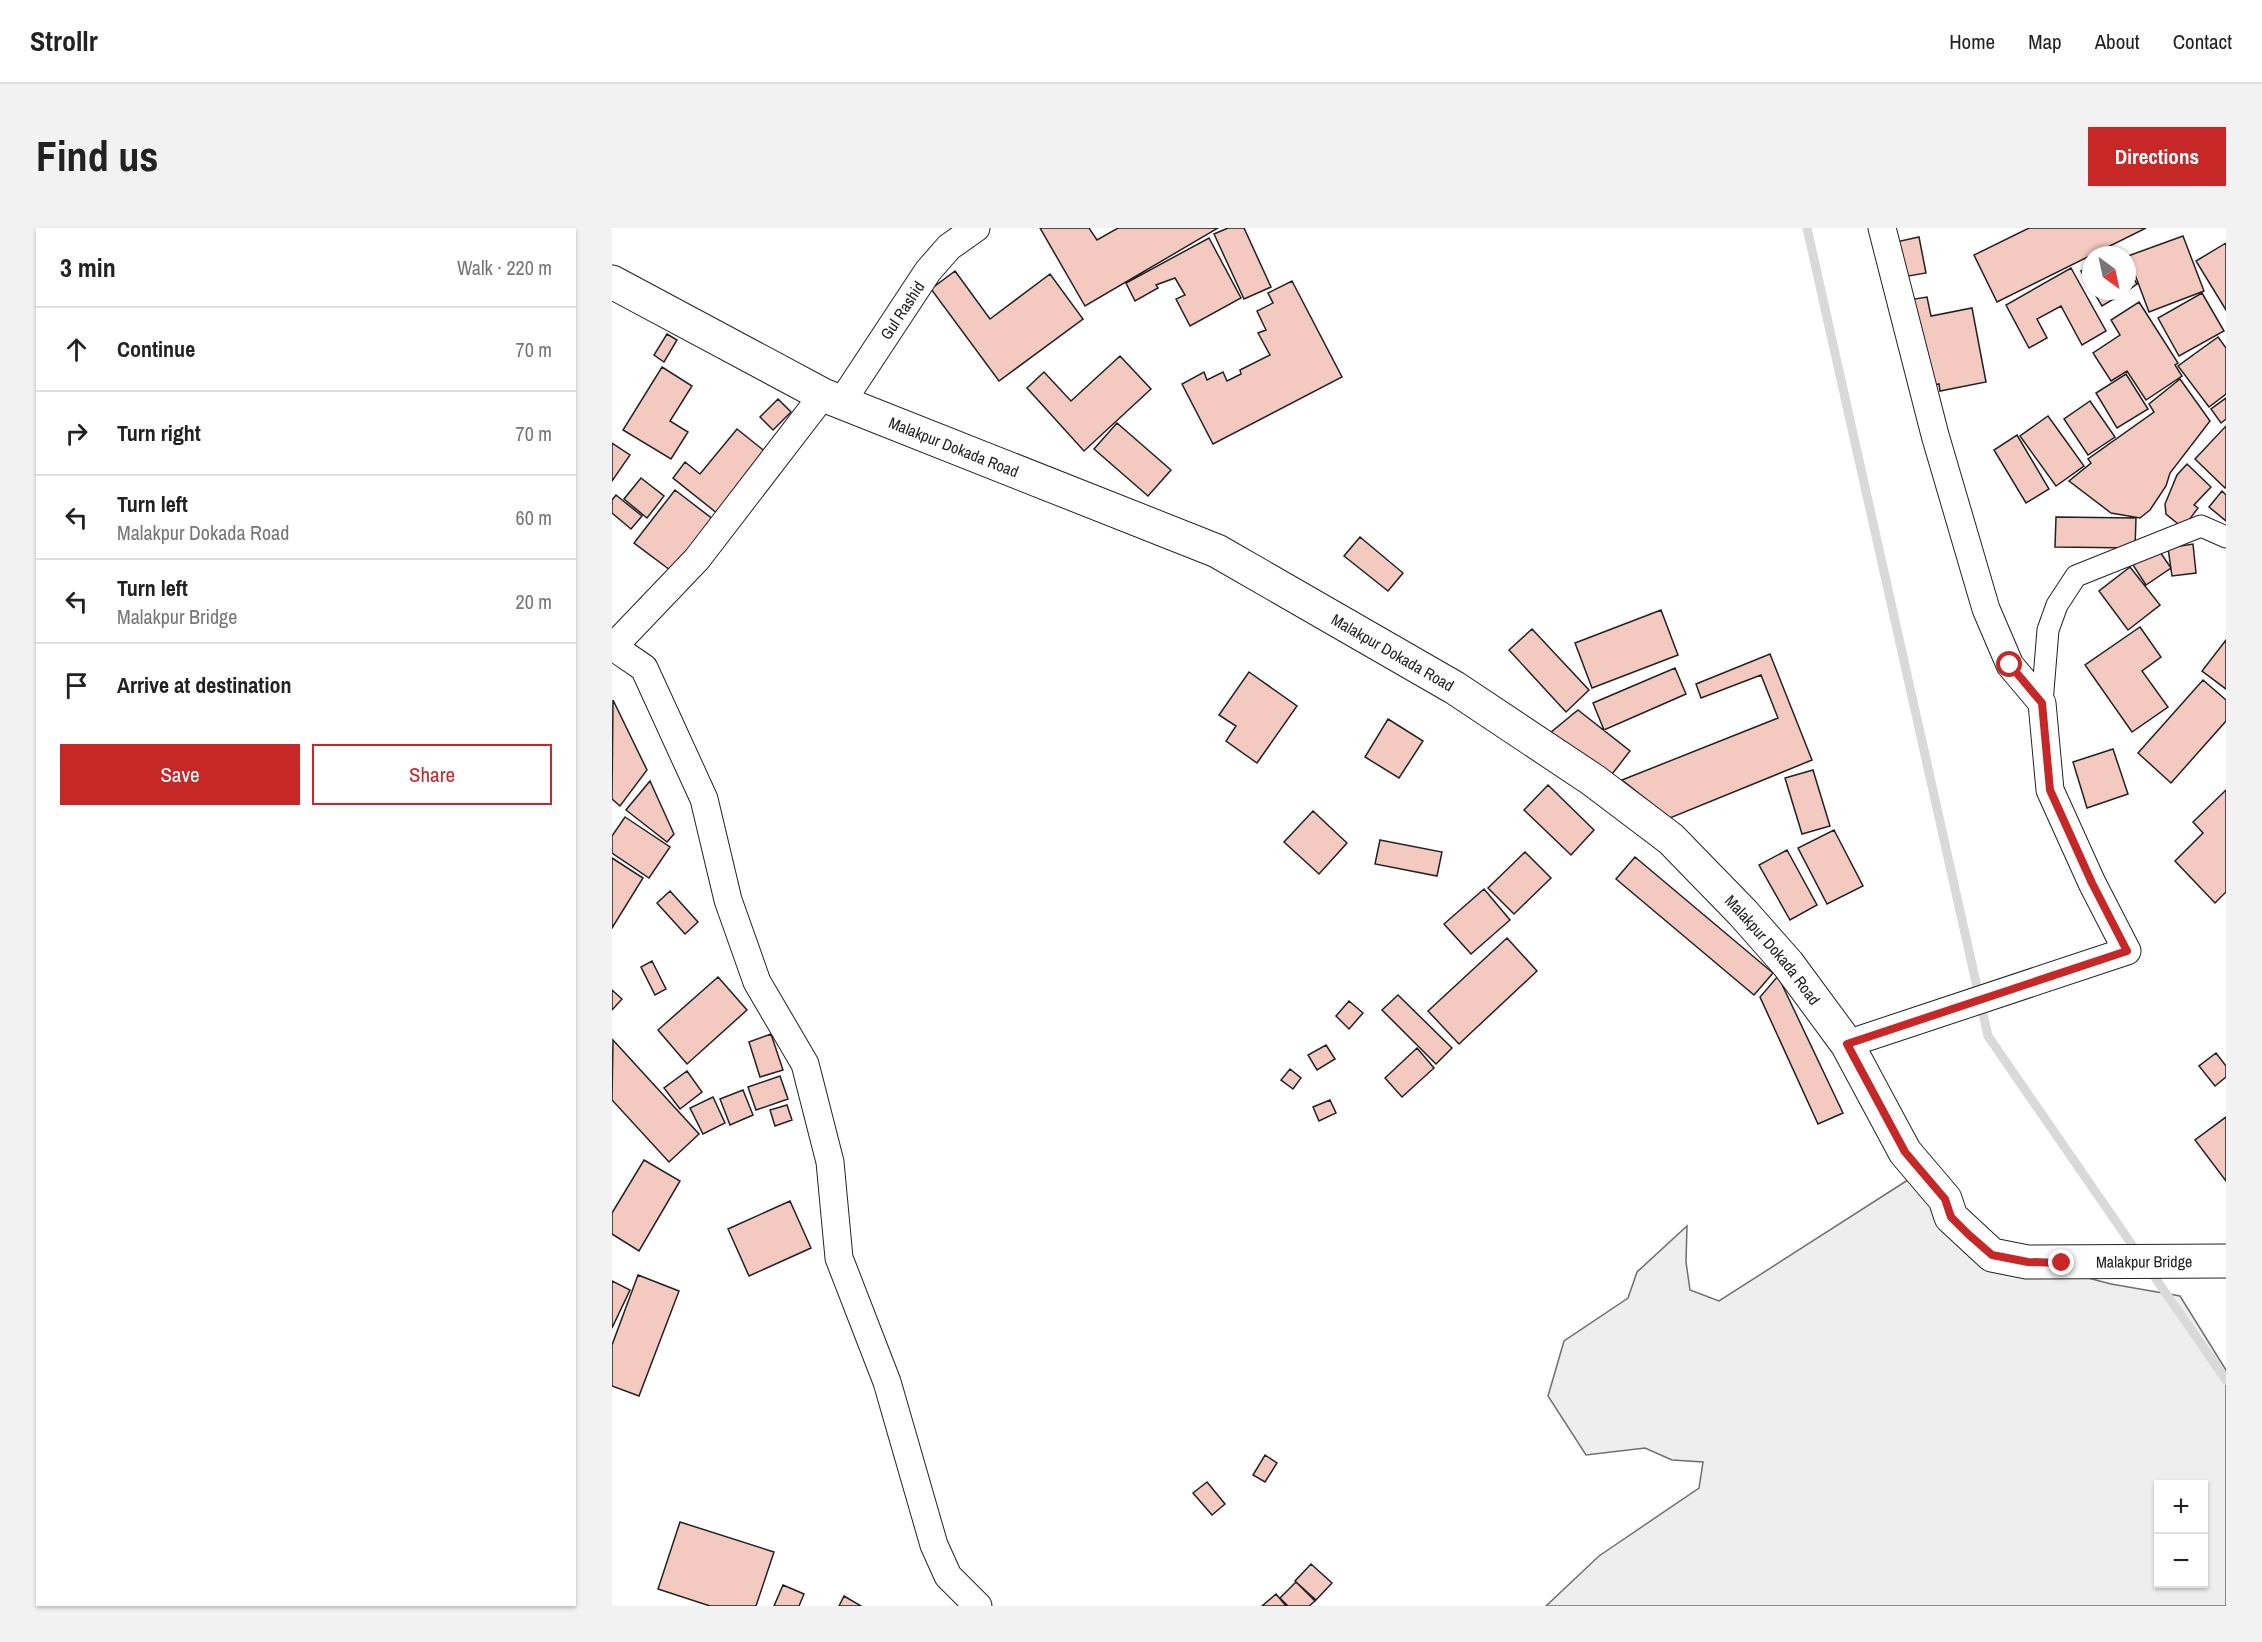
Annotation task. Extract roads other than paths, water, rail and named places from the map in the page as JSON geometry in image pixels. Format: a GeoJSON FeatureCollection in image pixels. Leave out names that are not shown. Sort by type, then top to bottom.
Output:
{"type":"FeatureCollection","features":[{"type":"Feature","properties":{"kind":"street","name":"Gul Rashid"},"geometry":{"type":"LineString","coordinates":[[612,647],[697,559],[832,399],[928,271],[949,247],[976,228]]}},
{"type":"Feature","properties":{"kind":"street"},"geometry":{"type":"LineString","coordinates":[[1882,228],[1935,435],[1986,609],[2010,665],[2042,703]]}},
{"type":"Feature","properties":{"kind":"street","name":"Malakpur Dokada Road"},"geometry":{"type":"LineString","coordinates":[[612,282],[832,399],[1217,551],[1455,688],[1593,780],[1671,839],[1743,913],[1788,964],[1847,1044],[1905,1152],[1945,1199],[1951,1217],[1992,1255]]}},
{"type":"Feature","properties":{"kind":"street"},"geometry":{"type":"LineString","coordinates":[[1847,1044],[2127,951],[2092,883],[2050,790],[2042,703],[2049,630],[2056,605],[2076,576],[2201,526],[2226,537]]}},
{"type":"Feature","properties":{"kind":"street"},"geometry":{"type":"LineString","coordinates":[[612,647],[644,668],[704,799],[728,900],[757,982],[805,1064],[830,1162],[839,1258],[887,1382],[934,1545],[948,1576],[978,1606]]}},
{"type":"Feature","properties":{"kind":"street","name":"Malakpur Bridge"},"geometry":{"type":"LineString","coordinates":[[1992,1255],[2028,1262],[2226,1261]]}},
{"type":"Feature","properties":{"kind":"waterway"},"geometry":{"type":"LineString","coordinates":[[1807,228],[1988,1036],[2139,1255]]}},
{"type":"Feature","properties":{"kind":"waterway"},"geometry":{"type":"LineString","coordinates":[[2149,1269],[2226,1380]]}}]}
